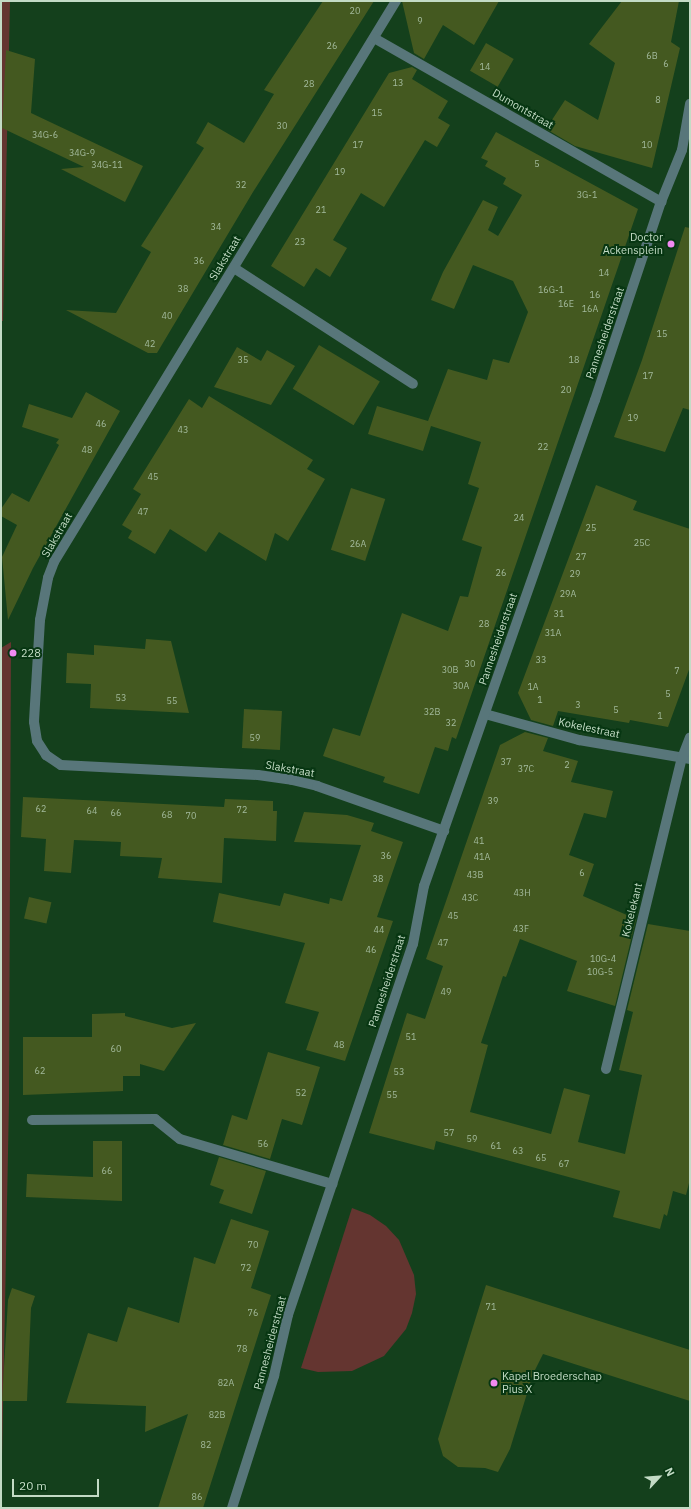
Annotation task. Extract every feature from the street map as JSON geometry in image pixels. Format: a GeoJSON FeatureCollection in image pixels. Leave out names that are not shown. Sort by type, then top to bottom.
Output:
{"type":"FeatureCollection","features":[{"type":"Feature","properties":{"kind":"street","name":"Slakstraat"},"geometry":{"type":"LineString","coordinates":[[396,1],[54,562],[48,578],[40,620],[34,722],[37,741],[46,755],[61,765],[258,775],[292,780],[317,786],[444,831]]}},
{"type":"Feature","properties":{"kind":"street","name":"Dumontstraat"},"geometry":{"type":"LineString","coordinates":[[374,38],[661,202]]}},
{"type":"Feature","properties":{"kind":"street","name":"Pannesheiderstraat"},"geometry":{"type":"LineString","coordinates":[[232,1508],[274,1376],[288,1315],[413,944],[424,886],[485,714],[661,202],[686,152],[690,104]]}},
{"type":"Feature","properties":{"kind":"street"},"geometry":{"type":"LineString","coordinates":[[234,268],[413,384]]}},
{"type":"Feature","properties":{"kind":"street","name":"Kokelestraat"},"geometry":{"type":"LineString","coordinates":[[485,714],[579,740],[686,759]]}},
{"type":"Feature","properties":{"kind":"street","name":"Kokelekant"},"geometry":{"type":"LineString","coordinates":[[606,1069],[686,759],[690,737]]}},
{"type":"Feature","properties":{"kind":"street"},"geometry":{"type":"LineString","coordinates":[[32,1120],[155,1119],[180,1139],[332,1184]]}},
{"type":"Feature","properties":{"kind":"shaded area"},"geometry":{"type":"Polygon","coordinates":[[[1,1],[10,1],[3,321],[1,321],[1,1]]]}},
{"type":"Feature","properties":{"kind":"shaded area"},"geometry":{"type":"Polygon","coordinates":[[[11,642],[9,1102],[1,1508],[1,648],[11,642]]]}},
{"type":"Feature","properties":{"kind":"shaded area"},"geometry":{"type":"Polygon","coordinates":[[[352,1208],[370,1215],[386,1226],[399,1240],[414,1275],[416,1294],[412,1313],[406,1329],[384,1356],[352,1371],[318,1372],[301,1368],[352,1208]]]}},
{"type":"Feature","properties":{"kind":"building"},"geometry":{"type":"Polygon","coordinates":[[[323,1],[374,1],[253,192],[157,353],[148,353],[66,310],[116,313],[151,252],[141,246],[204,148],[196,143],[208,122],[244,143],[274,94],[264,90],[323,1]]]}},
{"type":"Feature","properties":{"kind":"building"},"geometry":{"type":"Polygon","coordinates":[[[402,1],[499,1],[474,45],[443,25],[424,59],[414,53],[402,1]]]}},
{"type":"Feature","properties":{"kind":"building"},"geometry":{"type":"Polygon","coordinates":[[[622,1],[679,1],[671,42],[680,48],[652,168],[575,146],[546,129],[565,100],[598,120],[615,63],[589,44],[622,1]]]}},
{"type":"Feature","properties":{"kind":"building"},"geometry":{"type":"Polygon","coordinates":[[[486,43],[514,59],[498,87],[470,71],[486,43]]]}},
{"type":"Feature","properties":{"kind":"building"},"geometry":{"type":"Polygon","coordinates":[[[6,50],[35,59],[31,113],[143,166],[125,202],[61,169],[84,167],[2,128],[6,50]]]}},
{"type":"Feature","properties":{"kind":"building"},"geometry":{"type":"Polygon","coordinates":[[[412,67],[417,70],[412,79],[448,101],[438,118],[450,125],[437,147],[425,140],[384,207],[361,193],[333,240],[347,248],[330,277],[316,268],[304,287],[271,266],[389,73],[412,67]]]}},
{"type":"Feature","properties":{"kind":"building"},"geometry":{"type":"Polygon","coordinates":[[[496,132],[638,209],[456,739],[452,737],[448,751],[435,747],[419,794],[383,782],[385,777],[323,756],[333,728],[360,736],[402,613],[448,631],[460,596],[468,597],[482,547],[462,540],[479,488],[468,484],[481,442],[431,426],[423,451],[368,434],[377,406],[428,421],[448,369],[487,380],[493,359],[509,363],[528,312],[513,281],[473,265],[454,309],[431,300],[443,272],[483,200],[498,207],[488,230],[498,236],[522,195],[503,184],[506,178],[485,166],[488,161],[481,158],[496,132]]]}},
{"type":"Feature","properties":{"kind":"building"},"geometry":{"type":"Polygon","coordinates":[[[685,227],[690,228],[690,410],[683,408],[665,452],[614,437],[642,360],[685,227]]]}},
{"type":"Feature","properties":{"kind":"building"},"geometry":{"type":"Polygon","coordinates":[[[319,345],[380,382],[354,425],[293,389],[319,345]]]}},
{"type":"Feature","properties":{"kind":"building"},"geometry":{"type":"Polygon","coordinates":[[[237,347],[261,361],[267,350],[295,366],[271,405],[214,387],[237,347]]]}},
{"type":"Feature","properties":{"kind":"building"},"geometry":{"type":"Polygon","coordinates":[[[86,392],[120,411],[33,568],[8,620],[2,557],[17,525],[1,516],[1,509],[12,493],[29,502],[59,445],[56,443],[59,439],[22,427],[29,404],[72,418],[86,392]]]}},
{"type":"Feature","properties":{"kind":"building"},"geometry":{"type":"Polygon","coordinates":[[[209,396],[313,460],[307,469],[325,479],[288,541],[275,533],[266,561],[219,532],[206,552],[170,529],[155,554],[128,538],[132,531],[122,525],[141,494],[133,489],[189,399],[202,408],[209,396]]]}},
{"type":"Feature","properties":{"kind":"building"},"geometry":{"type":"Polygon","coordinates":[[[596,485],[637,501],[633,510],[690,529],[690,667],[668,727],[630,720],[629,723],[558,711],[553,726],[531,720],[518,693],[596,485]]]}},
{"type":"Feature","properties":{"kind":"building"},"geometry":{"type":"Polygon","coordinates":[[[351,488],[385,499],[365,561],[331,550],[351,488]]]}},
{"type":"Feature","properties":{"kind":"building"},"geometry":{"type":"Polygon","coordinates":[[[146,639],[171,641],[189,713],[90,708],[91,684],[66,683],[67,653],[94,655],[94,645],[145,649],[146,639]]]}},
{"type":"Feature","properties":{"kind":"building"},"geometry":{"type":"Polygon","coordinates":[[[244,709],[282,711],[280,750],[242,748],[244,709]]]}},
{"type":"Feature","properties":{"kind":"building"},"geometry":{"type":"Polygon","coordinates":[[[525,732],[548,738],[543,751],[578,761],[571,782],[613,791],[606,818],[584,813],[569,855],[594,864],[583,896],[636,919],[615,1006],[567,991],[577,961],[520,939],[506,977],[503,976],[481,1043],[488,1045],[470,1112],[551,1134],[564,1088],[590,1095],[578,1142],[625,1154],[642,1075],[619,1070],[633,1012],[627,1010],[648,924],[690,931],[690,1179],[686,1195],[673,1191],[667,1216],[664,1214],[660,1229],[613,1217],[620,1191],[436,1141],[434,1150],[369,1133],[407,1013],[425,1019],[443,966],[426,959],[500,745],[525,732]]]}},
{"type":"Feature","properties":{"kind":"building"},"geometry":{"type":"Polygon","coordinates":[[[23,797],[224,807],[225,799],[273,801],[273,811],[277,811],[276,841],[224,838],[222,883],[158,878],[162,858],[120,856],[121,842],[74,840],[71,873],[44,871],[46,839],[21,837],[23,797]]]}},
{"type":"Feature","properties":{"kind":"building"},"geometry":{"type":"Polygon","coordinates":[[[304,812],[347,815],[374,823],[371,831],[403,842],[377,917],[393,921],[345,1061],[306,1050],[319,1012],[285,1003],[305,943],[213,922],[219,893],[280,906],[284,893],[329,904],[330,898],[342,901],[361,845],[294,842],[304,812]]]}},
{"type":"Feature","properties":{"kind":"building"},"geometry":{"type":"Polygon","coordinates":[[[29,897],[51,902],[46,924],[24,918],[29,897]]]}},
{"type":"Feature","properties":{"kind":"building"},"geometry":{"type":"Polygon","coordinates":[[[125,1013],[125,1016],[172,1028],[196,1023],[164,1071],[140,1064],[140,1076],[123,1076],[123,1091],[23,1095],[23,1037],[92,1037],[92,1014],[125,1013]]]}},
{"type":"Feature","properties":{"kind":"building"},"geometry":{"type":"Polygon","coordinates":[[[268,1052],[320,1067],[302,1125],[282,1119],[270,1159],[223,1145],[232,1115],[247,1120],[268,1052]]]}},
{"type":"Feature","properties":{"kind":"building"},"geometry":{"type":"Polygon","coordinates":[[[93,1141],[122,1141],[122,1201],[26,1197],[27,1174],[93,1177],[93,1141]]]}},
{"type":"Feature","properties":{"kind":"building"},"geometry":{"type":"Polygon","coordinates":[[[219,1157],[266,1171],[252,1214],[219,1203],[224,1190],[210,1185],[219,1157]]]}},
{"type":"Feature","properties":{"kind":"building"},"geometry":{"type":"Polygon","coordinates":[[[231,1219],[269,1231],[251,1288],[271,1295],[203,1508],[158,1508],[188,1414],[145,1432],[146,1406],[66,1403],[88,1333],[117,1342],[128,1307],[179,1323],[194,1257],[215,1264],[231,1219]]]}},
{"type":"Feature","properties":{"kind":"building","name":"Kapel Broederschap Pius X"},"geometry":{"type":"Polygon","coordinates":[[[486,1285],[690,1350],[690,1401],[543,1354],[533,1374],[510,1449],[498,1472],[485,1468],[458,1467],[443,1456],[438,1439],[486,1285]]]}},
{"type":"Feature","properties":{"kind":"building"},"geometry":{"type":"Polygon","coordinates":[[[12,1288],[35,1296],[31,1308],[27,1401],[2,1401],[8,1300],[12,1288]]]}},
{"type":"Feature","properties":{"kind":"place","name":"Doctor Ackensplein"},"geometry":{"type":"Point","coordinates":[671,244]}},
{"type":"Feature","properties":{"kind":"place","name":"228"},"geometry":{"type":"Point","coordinates":[13,653]}},
{"type":"Feature","properties":{"kind":"place","name":"Kapel Broederschap Pius X"},"geometry":{"type":"Point","coordinates":[494,1383]}}]}
